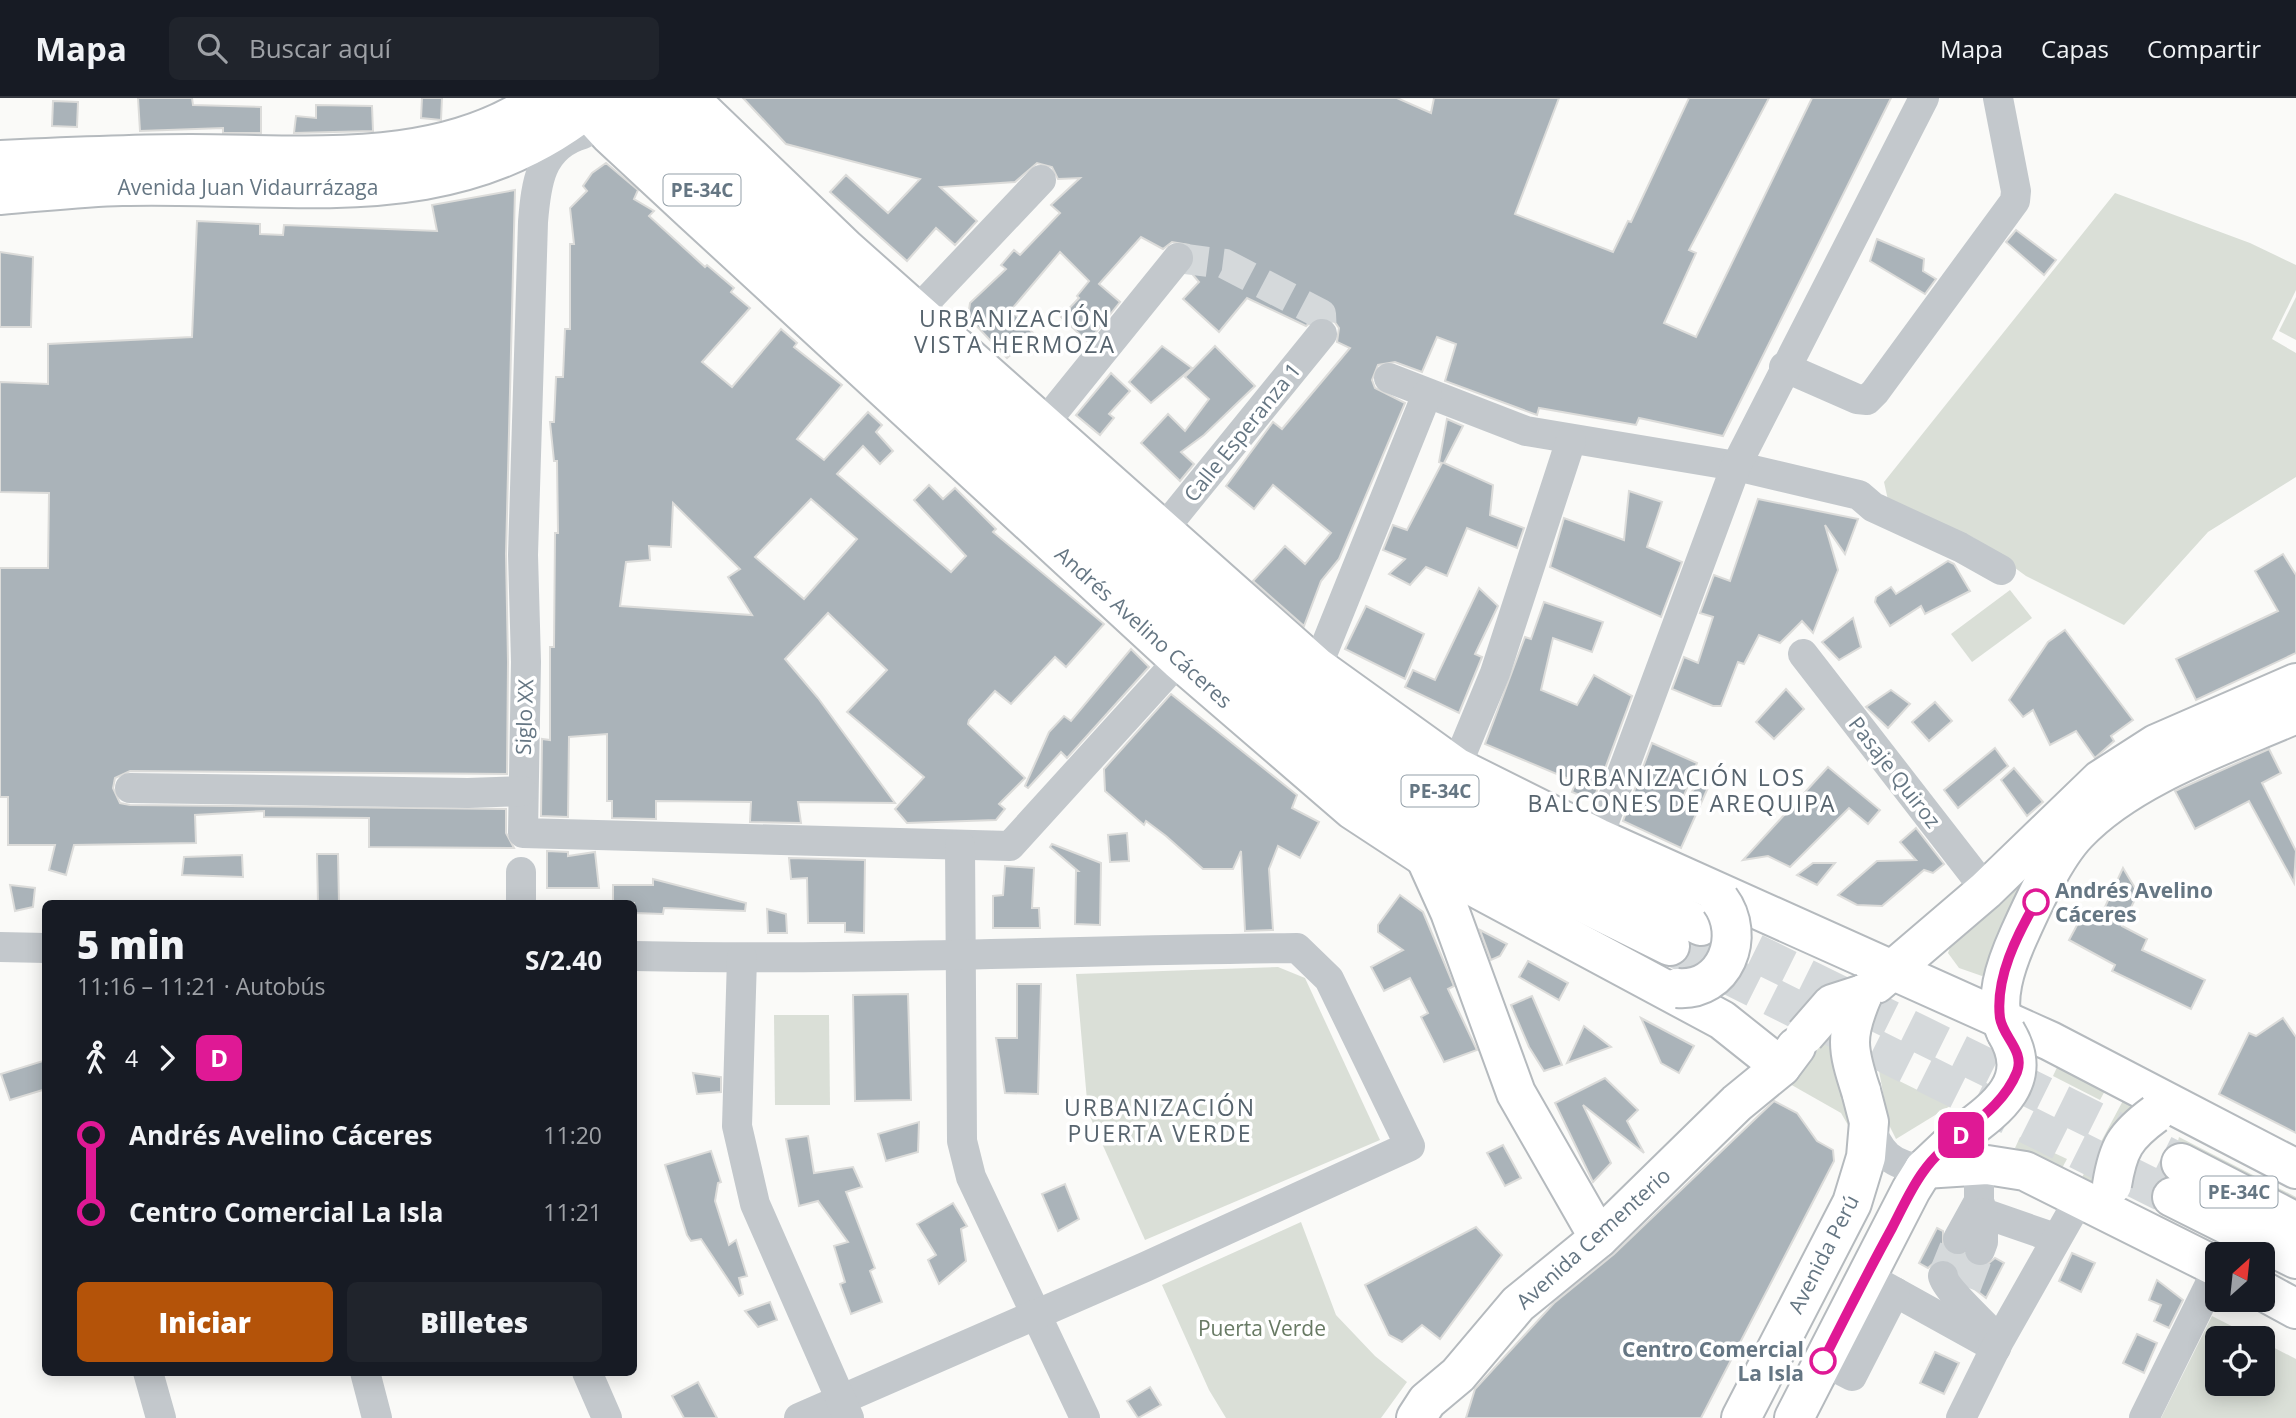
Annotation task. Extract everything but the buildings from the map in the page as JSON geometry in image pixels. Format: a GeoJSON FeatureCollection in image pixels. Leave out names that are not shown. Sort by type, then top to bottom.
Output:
{"type":"FeatureCollection","features":[{"type":"Feature","properties":{"kind":"main road","name":"Avenida Juan Vidaurrázaga"},"geometry":{"type":"LineString","coordinates":[[0,160],[123,154],[391,152],[439,144],[504,120],[542,98]]}},
{"type":"Feature","properties":{"kind":"main road","name":"Andrés Avelino Cáceres"},"geometry":{"type":"LineString","coordinates":[[647,98],[810,267],[1308,739],[1454,839],[1699,914],[1878,982]]}},
{"type":"Feature","properties":{"kind":"main road","name":"Andrés Avelino Cáceres"},"geometry":{"type":"LineString","coordinates":[[689,98],[845,248],[1317,667],[1457,767],[1598,838],[1699,914]]}},
{"type":"Feature","properties":{"kind":"main road","name":"Avenida Juan Vidaurrázaga"},"geometry":{"type":"LineString","coordinates":[[0,195],[121,186],[348,189],[395,186],[444,178],[542,153],[595,108]]}},
{"type":"Feature","properties":{"kind":"main road","name":"Andrés Avelino Cáceres"},"geometry":{"type":"LineString","coordinates":[[595,108],[634,130],[810,267]]}},
{"type":"Feature","properties":{"kind":"main road","name":"Andrés Avelino Cáceres"},"geometry":{"type":"LineString","coordinates":[[595,108],[1179,660],[1353,810],[1426,859],[1665,986],[1722,1020],[1781,1067]]}},
{"type":"Feature","properties":{"kind":"main road"},"geometry":{"type":"LineString","coordinates":[[1865,1107],[1850,1056],[1849,1025],[1878,982],[1986,890],[2100,780],[2156,744],[2296,683]]}},
{"type":"Feature","properties":{"kind":"main road"},"geometry":{"type":"LineString","coordinates":[[1971,1172],[1993,1108],[2007,1094],[2019,1068],[2016,1049],[2003,1026],[2002,984],[2010,956],[2028,916],[2076,834],[2113,802],[2169,770],[2296,714]]}},
{"type":"Feature","properties":{"kind":"main road"},"geometry":{"type":"LineString","coordinates":[[1426,859],[1450,912],[1516,1093],[1599,1238]]}},
{"type":"Feature","properties":{"kind":"main road"},"geometry":{"type":"LineString","coordinates":[[1665,986],[1704,984],[1717,975],[1729,956],[1732,927],[1699,914]]}},
{"type":"Feature","properties":{"kind":"main road"},"geometry":{"type":"LineString","coordinates":[[1878,982],[2003,1026],[2170,1112],[2296,1169]]}},
{"type":"Feature","properties":{"kind":"main road","name":"Avenida Cementerio"},"geometry":{"type":"LineString","coordinates":[[1416,1418],[1427,1401],[1458,1375],[1518,1304],[1599,1238],[1737,1103],[1781,1067],[1832,1004],[1878,982]]}},
{"type":"Feature","properties":{"kind":"main road","name":"Avenida Perú"},"geometry":{"type":"LineString","coordinates":[[1741,1418],[1852,1203],[1866,1157],[1865,1107]]}},
{"type":"Feature","properties":{"kind":"main road"},"geometry":{"type":"LineString","coordinates":[[2105,1200],[2117,1156],[2132,1131],[2170,1112]]}},
{"type":"Feature","properties":{"kind":"main road"},"geometry":{"type":"LineString","coordinates":[[1794,1418],[1823,1361],[1881,1284],[1924,1169],[2025,1171],[2105,1200],[2205,1262]]}},
{"type":"Feature","properties":{"kind":"main road","name":"PE-34C"},"geometry":{"type":"LineString","coordinates":[[2296,1222],[2177,1180],[2296,1259]]}},
{"type":"Feature","properties":{"kind":"main road"},"geometry":{"type":"LineString","coordinates":[[2275,1298],[2296,1309]]}},
{"type":"Feature","properties":{"kind":"main road"},"geometry":{"type":"LineString","coordinates":[[1451,1418],[1449,1402],[1458,1375]]}},
{"type":"Feature","properties":{"kind":"street"},"geometry":{"type":"LineString","coordinates":[[1598,838],[1736,466],[1784,367],[1924,98]]}},
{"type":"Feature","properties":{"kind":"street"},"geometry":{"type":"LineString","coordinates":[[1784,367],[1857,400],[1867,400],[1875,393],[2015,201],[2016,191],[1998,98]]}},
{"type":"Feature","properties":{"kind":"street"},"geometry":{"type":"LineString","coordinates":[[504,120],[542,153]]}},
{"type":"Feature","properties":{"kind":"street","name":"Siglo XX"},"geometry":{"type":"LineString","coordinates":[[542,153],[536,181],[528,309],[523,833],[960,845]]}},
{"type":"Feature","properties":{"kind":"street"},"geometry":{"type":"LineString","coordinates":[[917,311],[1041,180]]}},
{"type":"Feature","properties":{"kind":"street"},"geometry":{"type":"LineString","coordinates":[[1043,425],[1178,258]]}},
{"type":"Feature","properties":{"kind":"street","name":"Calle Esperanza 1"},"geometry":{"type":"LineString","coordinates":[[1163,531],[1322,334]]}},
{"type":"Feature","properties":{"kind":"street"},"geometry":{"type":"LineString","coordinates":[[1389,378],[1525,431],[1736,466],[1859,495],[1873,507],[1960,547],[2001,570]]}},
{"type":"Feature","properties":{"kind":"street"},"geometry":{"type":"LineString","coordinates":[[1317,667],[1427,394]]}},
{"type":"Feature","properties":{"kind":"street"},"geometry":{"type":"LineString","coordinates":[[1457,767],[1494,673],[1571,440]]}},
{"type":"Feature","properties":{"kind":"street","name":"Pasaje Quiroz"},"geometry":{"type":"LineString","coordinates":[[1803,654],[1986,890]]}},
{"type":"Feature","properties":{"kind":"street"},"geometry":{"type":"LineString","coordinates":[[1084,1418],[971,1177],[962,1141],[960,845],[1010,846],[1179,660]]}},
{"type":"Feature","properties":{"kind":"street"},"geometry":{"type":"LineString","coordinates":[[130,788],[468,793],[522,791]]}},
{"type":"Feature","properties":{"kind":"street"},"geometry":{"type":"LineString","coordinates":[[521,872],[521,900]]}},
{"type":"Feature","properties":{"kind":"street"},"geometry":{"type":"LineString","coordinates":[[0,947],[42,948]]}},
{"type":"Feature","properties":{"kind":"street"},"geometry":{"type":"LineString","coordinates":[[637,956],[962,956],[1067,950],[1297,948],[1329,979],[1410,1146],[1035,1314],[844,1408],[799,1418]]}},
{"type":"Feature","properties":{"kind":"street"},"geometry":{"type":"LineString","coordinates":[[742,958],[737,1126],[755,1204],[844,1408]]}},
{"type":"Feature","properties":{"kind":"street"},"geometry":{"type":"LineString","coordinates":[[1865,1107],[1874,1139],[1887,1158],[1899,1165],[1924,1169]]}},
{"type":"Feature","properties":{"kind":"street"},"geometry":{"type":"LineString","coordinates":[[1971,1172],[2055,1238]]}},
{"type":"Feature","properties":{"kind":"street"},"geometry":{"type":"LineString","coordinates":[[1969,1244],[1971,1172]]}},
{"type":"Feature","properties":{"kind":"street"},"geometry":{"type":"LineString","coordinates":[[1961,1418],[2055,1238],[2105,1200]]}},
{"type":"Feature","properties":{"kind":"street"},"geometry":{"type":"LineString","coordinates":[[1881,1284],[1998,1344]]}},
{"type":"Feature","properties":{"kind":"street"},"geometry":{"type":"LineString","coordinates":[[1957,1288],[1998,1344]]}},
{"type":"Feature","properties":{"kind":"street"},"geometry":{"type":"LineString","coordinates":[[2144,1418],[2205,1293]]}},
{"type":"Feature","properties":{"kind":"street"},"geometry":{"type":"LineString","coordinates":[[149,1376],[161,1418]]}},
{"type":"Feature","properties":{"kind":"street"},"geometry":{"type":"LineString","coordinates":[[366,1376],[377,1418]]}},
{"type":"Feature","properties":{"kind":"street"},"geometry":{"type":"LineString","coordinates":[[588,1376],[607,1418]]}},
{"type":"Feature","properties":{"kind":"green space"},"geometry":{"type":"Polygon","coordinates":[[[2115,193],[2250,243],[2296,265],[2296,290],[2272,339],[2296,353],[2296,477],[2208,532],[2124,625],[2026,576],[1974,538],[1888,500],[1884,482],[2115,193]]]}},
{"type":"Feature","properties":{"kind":"green space"},"geometry":{"type":"Polygon","coordinates":[[[2296,297],[2296,340],[2279,331],[2296,297]]]}},
{"type":"Feature","properties":{"kind":"green space"},"geometry":{"type":"Polygon","coordinates":[[[2010,590],[2032,618],[1972,662],[1951,634],[2010,590]]]}},
{"type":"Feature","properties":{"kind":"green space"},"geometry":{"type":"Polygon","coordinates":[[[2024,877],[2031,883],[1991,970],[1982,976],[1959,968],[1948,953],[1952,941],[2024,877]]]}},
{"type":"Feature","properties":{"kind":"green space"},"geometry":{"type":"Polygon","coordinates":[[[1278,967],[1305,978],[1380,1140],[1145,1240],[1088,1112],[1076,974],[1278,967]]]}},
{"type":"Feature","properties":{"kind":"green space"},"geometry":{"type":"Polygon","coordinates":[[[774,1015],[829,1015],[830,1105],[775,1105],[774,1015]]]}},
{"type":"Feature","properties":{"kind":"green space"},"geometry":{"type":"Polygon","coordinates":[[[1833,1034],[1852,1132],[1841,1113],[1774,1075],[1833,1034]]]}},
{"type":"Feature","properties":{"kind":"green space"},"geometry":{"type":"Polygon","coordinates":[[[2060,1061],[2108,1085],[2100,1100],[2053,1076],[2060,1061]]]}},
{"type":"Feature","properties":{"kind":"green space"},"geometry":{"type":"Polygon","coordinates":[[[1879,1071],[1950,1106],[1896,1139],[1889,1125],[1879,1071]]]}},
{"type":"Feature","properties":{"kind":"green space"},"geometry":{"type":"Polygon","coordinates":[[[2126,1095],[2144,1104],[2100,1188],[2079,1183],[2126,1095]]]}},
{"type":"Feature","properties":{"kind":"green space"},"geometry":{"type":"Polygon","coordinates":[[[2020,1137],[2067,1159],[2061,1170],[2015,1148],[2020,1137]]]}},
{"type":"Feature","properties":{"kind":"green space"},"geometry":{"type":"Polygon","coordinates":[[[2179,1137],[2296,1197],[2296,1201],[2178,1141],[2179,1137]]]}},
{"type":"Feature","properties":{"kind":"green space","name":"Puerta Verde"},"geometry":{"type":"Polygon","coordinates":[[[1301,1222],[1336,1315],[1375,1356],[1407,1382],[1381,1418],[1226,1418],[1209,1390],[1162,1285],[1301,1222]]]}},
{"type":"Feature","properties":{"kind":"green space"},"geometry":{"type":"Polygon","coordinates":[[[2212,1316],[2232,1326],[2207,1326],[2212,1316]]]}},
{"type":"Feature","properties":{"kind":"green space"},"geometry":{"type":"Polygon","coordinates":[[[2205,1330],[2205,1396],[2275,1396],[2275,1348],[2296,1359],[2296,1418],[2161,1418],[2205,1330]]]}},
{"type":"Feature","properties":{"kind":"tunnel"},"geometry":{"type":"LineString","coordinates":[[1178,258],[1225,264],[1321,314],[1322,334]]}},
{"type":"Feature","properties":{"kind":"tunnel"},"geometry":{"type":"LineString","coordinates":[[1703,927],[2181,1163]]}},
{"type":"Feature","properties":{"kind":"tunnel"},"geometry":{"type":"LineString","coordinates":[[1670,946],[2172,1197]]}},
{"type":"Feature","properties":{"kind":"tunnel"},"geometry":{"type":"LineString","coordinates":[[1943,1276],[1958,1239]]}},
{"type":"Feature","properties":{"kind":"tunnel"},"geometry":{"type":"LineString","coordinates":[[1966,1287],[1980,1250]]}},
{"type":"Feature","properties":{"kind":"bus line","name":"D"},"geometry":{"type":"LineString","coordinates":[[1823,1361],[1924,1169],[1986,1116],[2007,1094],[2019,1068],[2016,1049],[2000,1019],[2002,984],[2010,956],[2036,902]]}},
{"type":"Feature","properties":{"kind":"place","name":"Andrés Avelino Cáceres"},"geometry":{"type":"Point","coordinates":[2036,902]}},
{"type":"Feature","properties":{"kind":"place","name":"Centro Comercial La Isla"},"geometry":{"type":"Point","coordinates":[1823,1361]}},
{"type":"Feature","properties":{"kind":"district","name":"URBANIZACIÓN VISTA HERMOZA"},"geometry":{"type":"Point","coordinates":[1015,331]}},
{"type":"Feature","properties":{"kind":"district","name":"URBANIZACIÓN LOS BALCONES DE AREQUIPA"},"geometry":{"type":"Point","coordinates":[1682,790]}},
{"type":"Feature","properties":{"kind":"district","name":"URBANIZACIÓN PUERTA VERDE"},"geometry":{"type":"Point","coordinates":[1160,1120]}}]}
